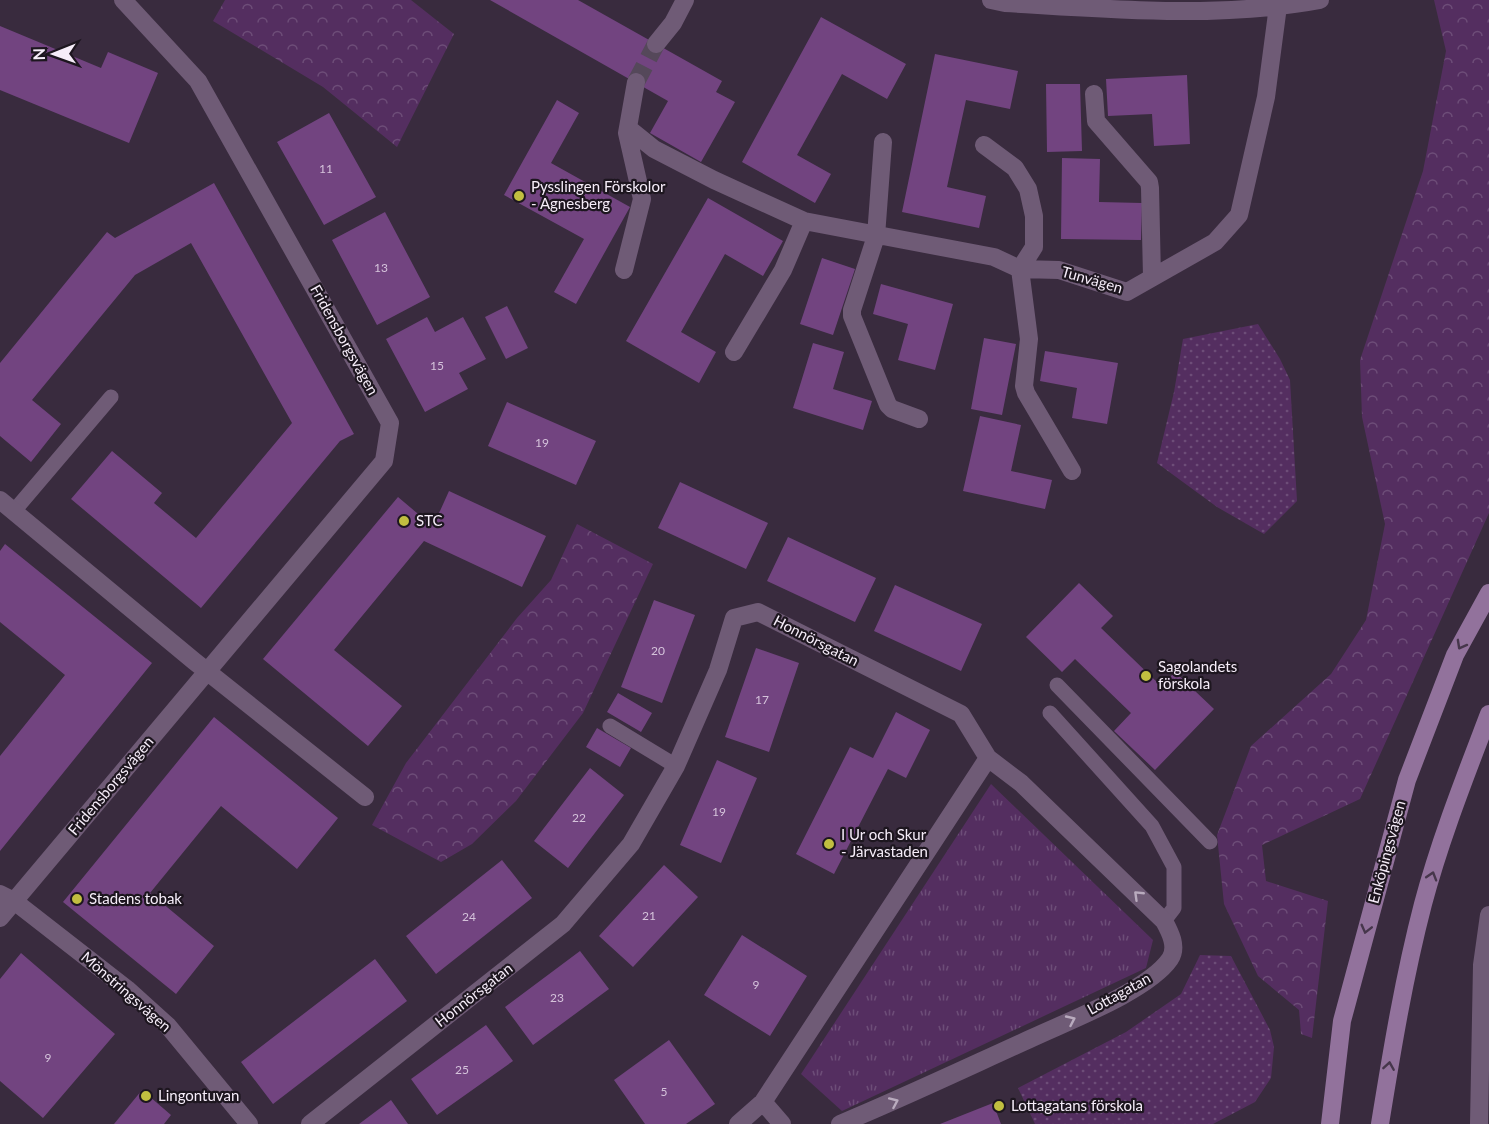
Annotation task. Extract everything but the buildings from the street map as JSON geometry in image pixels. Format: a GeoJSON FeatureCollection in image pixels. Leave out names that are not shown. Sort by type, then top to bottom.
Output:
{"type":"FeatureCollection","features":[{"type":"Feature","properties":{"kind":"main road","name":"Enköpingsvägen"},"geometry":{"type":"LineString","coordinates":[[1330,1124],[1342,1021],[1407,780],[1455,655],[1489,593]]}},
{"type":"Feature","properties":{"kind":"main road"},"geometry":{"type":"LineString","coordinates":[[1380,1124],[1396,1024],[1424,904],[1458,796],[1489,714]]}},
{"type":"Feature","properties":{"kind":"street","name":"Fridensborgsvägen"},"geometry":{"type":"LineString","coordinates":[[0,918],[7,898],[207,670],[384,461],[390,423],[198,81],[123,0]]}},
{"type":"Feature","properties":{"kind":"street"},"geometry":{"type":"LineString","coordinates":[[656,44],[673,23],[685,0]]}},
{"type":"Feature","properties":{"kind":"street"},"geometry":{"type":"LineString","coordinates":[[990,0],[1097,9],[1197,5],[1278,6],[1320,0]]}},
{"type":"Feature","properties":{"kind":"street","name":"Tunvägen"},"geometry":{"type":"LineString","coordinates":[[628,128],[654,149],[714,180],[804,221],[994,257],[1020,269],[1059,270],[1127,292],[1215,242],[1239,215],[1266,97],[1278,6]]}},
{"type":"Feature","properties":{"kind":"street"},"geometry":{"type":"LineString","coordinates":[[624,270],[642,199],[627,133],[636,82]]}},
{"type":"Feature","properties":{"kind":"street"},"geometry":{"type":"LineString","coordinates":[[1094,94],[1096,121],[1149,182],[1152,277]]}},
{"type":"Feature","properties":{"kind":"street"},"geometry":{"type":"LineString","coordinates":[[883,142],[876,236],[852,316],[888,405],[892,409],[918,419]]}},
{"type":"Feature","properties":{"kind":"street"},"geometry":{"type":"LineString","coordinates":[[984,145],[1015,168],[1028,189],[1034,216],[1035,239],[1034,247],[1020,269],[1029,339],[1024,386],[1072,471]]}},
{"type":"Feature","properties":{"kind":"street"},"geometry":{"type":"LineString","coordinates":[[735,352],[783,270],[804,221]]}},
{"type":"Feature","properties":{"kind":"street"},"geometry":{"type":"LineString","coordinates":[[5,507],[365,797]]}},
{"type":"Feature","properties":{"kind":"street","name":"Honnörsgatan"},"geometry":{"type":"LineString","coordinates":[[310,1124],[562,924],[631,844],[676,766],[718,670],[734,618],[758,612],[961,714],[988,758]]}},
{"type":"Feature","properties":{"kind":"street"},"geometry":{"type":"LineString","coordinates":[[738,1124],[763,1102],[988,758]]}},
{"type":"Feature","properties":{"kind":"street","name":"Lottagatan"},"geometry":{"type":"LineString","coordinates":[[840,1124],[891,1103],[1112,1001],[1158,973],[1171,957],[1174,948],[1164,921],[1021,783],[988,758]]}},
{"type":"Feature","properties":{"kind":"street","name":"Mönstringsvägen"},"geometry":{"type":"LineString","coordinates":[[7,898],[127,989],[168,1026],[249,1124]]}},
{"type":"Feature","properties":{"kind":"street"},"geometry":{"type":"LineString","coordinates":[[1479,1124],[1482,965],[1489,915]]}},
{"type":"Feature","properties":{"kind":"street"},"geometry":{"type":"LineString","coordinates":[[763,1102],[782,1124]]}},
{"type":"Feature","properties":{"kind":"lane"},"geometry":{"type":"LineString","coordinates":[[5,507],[111,397]]}},
{"type":"Feature","properties":{"kind":"lane"},"geometry":{"type":"LineString","coordinates":[[1057,685],[1210,842]]}},
{"type":"Feature","properties":{"kind":"lane"},"geometry":{"type":"LineString","coordinates":[[1050,713],[1152,826],[1174,867],[1174,908],[1164,921]]}},
{"type":"Feature","properties":{"kind":"lane"},"geometry":{"type":"LineString","coordinates":[[610,726],[676,766]]}},
{"type":"Feature","properties":{"kind":"green space"},"geometry":{"type":"Polygon","coordinates":[[[225,0],[411,0],[454,34],[397,147],[323,87],[213,21],[225,0]]]}},
{"type":"Feature","properties":{"kind":"green space"},"geometry":{"type":"Polygon","coordinates":[[[1434,0],[1489,0],[1489,513],[1360,799],[1262,845],[1266,881],[1328,901],[1312,1038],[1301,1034],[1299,1010],[1258,976],[1224,904],[1217,835],[1251,746],[1331,674],[1366,620],[1385,524],[1362,417],[1360,360],[1423,171],[1446,51],[1434,0]]]}},
{"type":"Feature","properties":{"kind":"green space"},"geometry":{"type":"Polygon","coordinates":[[[1258,324],[1290,380],[1297,501],[1264,534],[1217,507],[1157,463],[1174,392],[1183,339],[1258,324]]]}},
{"type":"Feature","properties":{"kind":"green space"},"geometry":{"type":"Polygon","coordinates":[[[577,524],[653,564],[583,713],[516,801],[472,844],[441,862],[372,825],[406,763],[517,618],[551,580],[577,524]]]}},
{"type":"Feature","properties":{"kind":"green space"},"geometry":{"type":"Polygon","coordinates":[[[991,784],[1153,940],[1146,968],[842,1111],[801,1074],[991,784]]]}},
{"type":"Feature","properties":{"kind":"green space"},"geometry":{"type":"Polygon","coordinates":[[[1200,955],[1231,956],[1270,1030],[1274,1047],[1271,1078],[1255,1102],[1213,1124],[1035,1124],[1018,1088],[1126,1032],[1181,994],[1200,955]]]}},
{"type":"Feature","properties":{"kind":"tunnel"},"geometry":{"type":"LineString","coordinates":[[636,82],[656,44]]}},
{"type":"Feature","properties":{"kind":"place","name":"Pysslingen Förskolor - Agnesberg"},"geometry":{"type":"Point","coordinates":[519,196]}},
{"type":"Feature","properties":{"kind":"place","name":"STC"},"geometry":{"type":"Point","coordinates":[404,521]}},
{"type":"Feature","properties":{"kind":"place","name":"Sagolandets förskola"},"geometry":{"type":"Point","coordinates":[1146,676]}},
{"type":"Feature","properties":{"kind":"place","name":"I Ur och Skur - Järvastaden"},"geometry":{"type":"Point","coordinates":[829,844]}},
{"type":"Feature","properties":{"kind":"place","name":"Stadens tobak"},"geometry":{"type":"Point","coordinates":[77,899]}},
{"type":"Feature","properties":{"kind":"place","name":"Lingontuvan"},"geometry":{"type":"Point","coordinates":[146,1096]}},
{"type":"Feature","properties":{"kind":"place","name":"Lottagatans förskola"},"geometry":{"type":"Point","coordinates":[999,1106]}}]}
